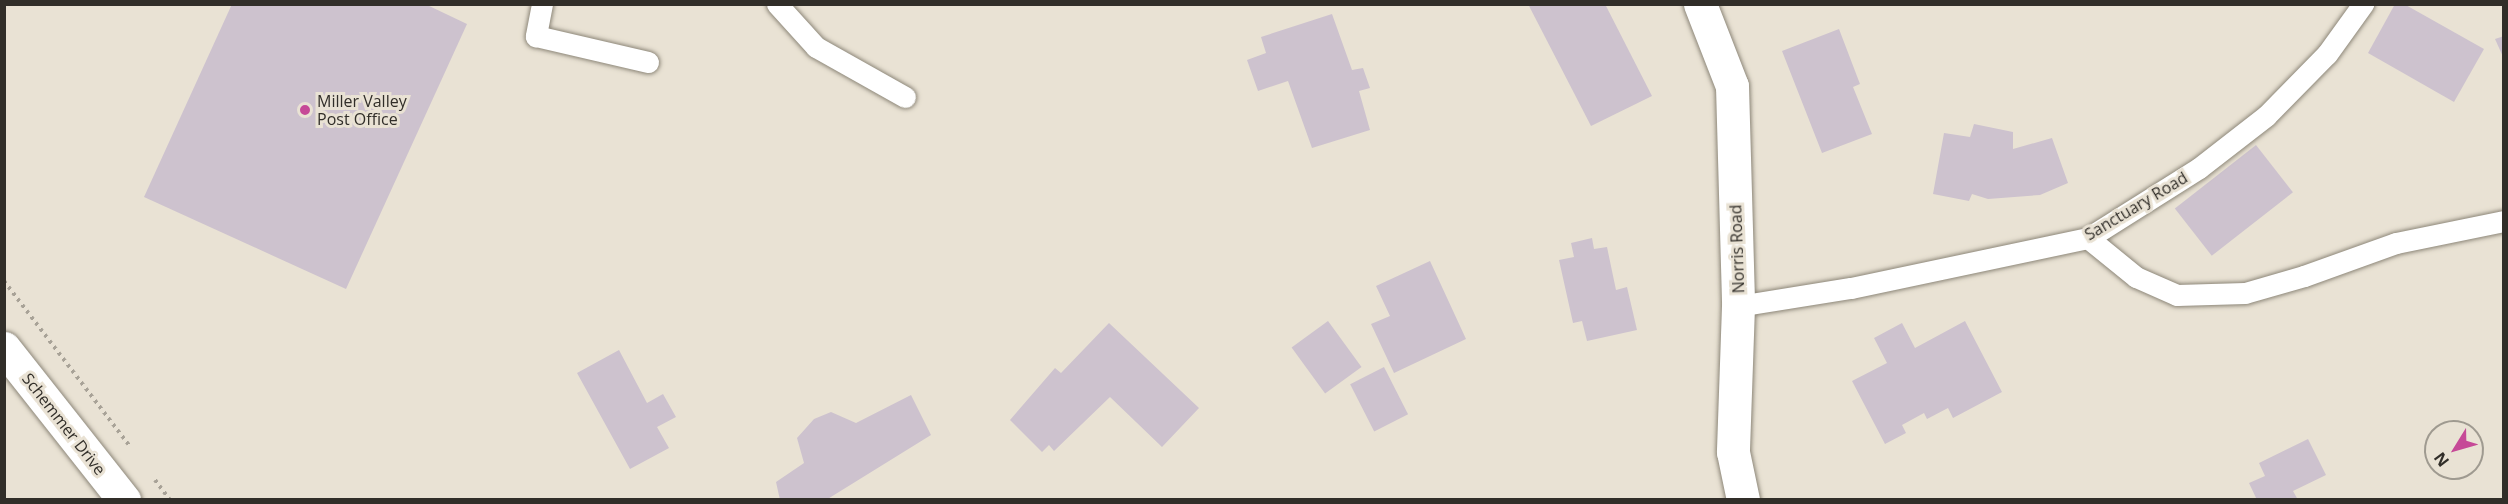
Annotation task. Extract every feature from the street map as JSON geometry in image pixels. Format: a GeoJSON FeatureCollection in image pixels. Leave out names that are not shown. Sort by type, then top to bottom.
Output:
{"type":"FeatureCollection","features":[{"type":"Feature","properties":{"kind":"street","name":"Norris Road"},"geometry":{"type":"LineString","coordinates":[[1700,4],[1732,86],[1738,306],[1733,452],[1743,500]]}},
{"type":"Feature","properties":{"kind":"street","name":"Schemmer Drive"},"geometry":{"type":"LineString","coordinates":[[4,348],[124,500]]}},
{"type":"Feature","properties":{"kind":"lane"},"geometry":{"type":"LineString","coordinates":[[542,4],[536,36],[648,62]]}},
{"type":"Feature","properties":{"kind":"lane"},"geometry":{"type":"LineString","coordinates":[[777,4],[816,47],[905,97]]}},
{"type":"Feature","properties":{"kind":"lane","name":"Sanctuary Road"},"geometry":{"type":"LineString","coordinates":[[1738,306],[1872,284],[2088,238],[2199,168],[2266,116],[2327,54],[2363,4]]}},
{"type":"Feature","properties":{"kind":"lane"},"geometry":{"type":"LineString","coordinates":[[2088,238],[2136,278],[2177,295],[2245,293],[2304,276],[2396,243],[2504,221]]}},
{"type":"Feature","properties":{"kind":"path"},"geometry":{"type":"LineString","coordinates":[[4,281],[135,454]]}},
{"type":"Feature","properties":{"kind":"path"},"geometry":{"type":"LineString","coordinates":[[149,472],[170,500]]}},
{"type":"Feature","properties":{"kind":"building","name":"Miller Valley Post Office"},"geometry":{"type":"Polygon","coordinates":[[[232,4],[425,4],[467,24],[346,289],[144,197],[232,4]]]}},
{"type":"Feature","properties":{"kind":"building"},"geometry":{"type":"Polygon","coordinates":[[[1528,4],[1605,4],[1652,96],[1591,126],[1528,4]]]}},
{"type":"Feature","properties":{"kind":"building"},"geometry":{"type":"Polygon","coordinates":[[[2395,4],[2404,4],[2484,49],[2454,102],[2368,53],[2395,4]]]}},
{"type":"Feature","properties":{"kind":"building"},"geometry":{"type":"Polygon","coordinates":[[[1332,14],[1352,70],[1363,68],[1370,88],[1359,91],[1370,130],[1312,148],[1288,81],[1258,91],[1247,60],[1266,53],[1261,37],[1332,14]]]}},
{"type":"Feature","properties":{"kind":"building"},"geometry":{"type":"Polygon","coordinates":[[[1839,29],[1860,84],[1853,87],[1872,134],[1822,153],[1782,51],[1839,29]]]}},
{"type":"Feature","properties":{"kind":"building"},"geometry":{"type":"Polygon","coordinates":[[[2504,36],[2504,59],[2495,39],[2504,36]]]}},
{"type":"Feature","properties":{"kind":"building"},"geometry":{"type":"Polygon","coordinates":[[[1974,124],[2013,132],[2013,149],[2052,138],[2068,183],[2040,195],[1988,199],[1972,194],[1969,201],[1933,194],[1944,133],[1970,137],[1974,124]]]}},
{"type":"Feature","properties":{"kind":"building"},"geometry":{"type":"Polygon","coordinates":[[[2256,145],[2293,192],[2212,256],[2175,208],[2256,145]]]}},
{"type":"Feature","properties":{"kind":"building"},"geometry":{"type":"Polygon","coordinates":[[[1592,238],[1594,249],[1607,247],[1616,290],[1627,287],[1637,330],[1587,341],[1582,321],[1573,323],[1559,260],[1574,257],[1571,243],[1592,238]]]}},
{"type":"Feature","properties":{"kind":"building"},"geometry":{"type":"Polygon","coordinates":[[[1430,261],[1466,339],[1394,373],[1371,324],[1390,316],[1376,286],[1430,261]]]}},
{"type":"Feature","properties":{"kind":"building"},"geometry":{"type":"Polygon","coordinates":[[[1328,321],[1362,367],[1325,394],[1292,347],[1328,321]]]}},
{"type":"Feature","properties":{"kind":"building"},"geometry":{"type":"Polygon","coordinates":[[[1965,321],[2002,392],[1953,418],[1948,408],[1927,419],[1924,413],[1902,425],[1906,433],[1885,444],[1852,381],[1887,363],[1874,338],[1902,323],[1915,348],[1965,321]]]}},
{"type":"Feature","properties":{"kind":"building"},"geometry":{"type":"Polygon","coordinates":[[[1109,323],[1199,408],[1162,447],[1110,397],[1054,451],[1049,445],[1042,452],[1010,420],[1055,368],[1061,373],[1109,323]]]}},
{"type":"Feature","properties":{"kind":"building"},"geometry":{"type":"Polygon","coordinates":[[[619,350],[647,403],[663,394],[676,417],[657,427],[669,448],[630,469],[577,373],[619,350]]]}},
{"type":"Feature","properties":{"kind":"building"},"geometry":{"type":"Polygon","coordinates":[[[1384,367],[1408,414],[1374,431],[1350,384],[1384,367]]]}},
{"type":"Feature","properties":{"kind":"building"},"geometry":{"type":"Polygon","coordinates":[[[911,395],[931,435],[826,500],[780,500],[776,482],[804,463],[797,438],[814,419],[831,412],[856,423],[911,395]]]}},
{"type":"Feature","properties":{"kind":"building"},"geometry":{"type":"Polygon","coordinates":[[[2308,439],[2326,475],[2293,491],[2298,500],[2257,500],[2249,483],[2265,476],[2259,463],[2308,439]]]}},
{"type":"Feature","properties":{"kind":"place","name":"Miller Valley Post Office"},"geometry":{"type":"Point","coordinates":[305,110]}}]}
